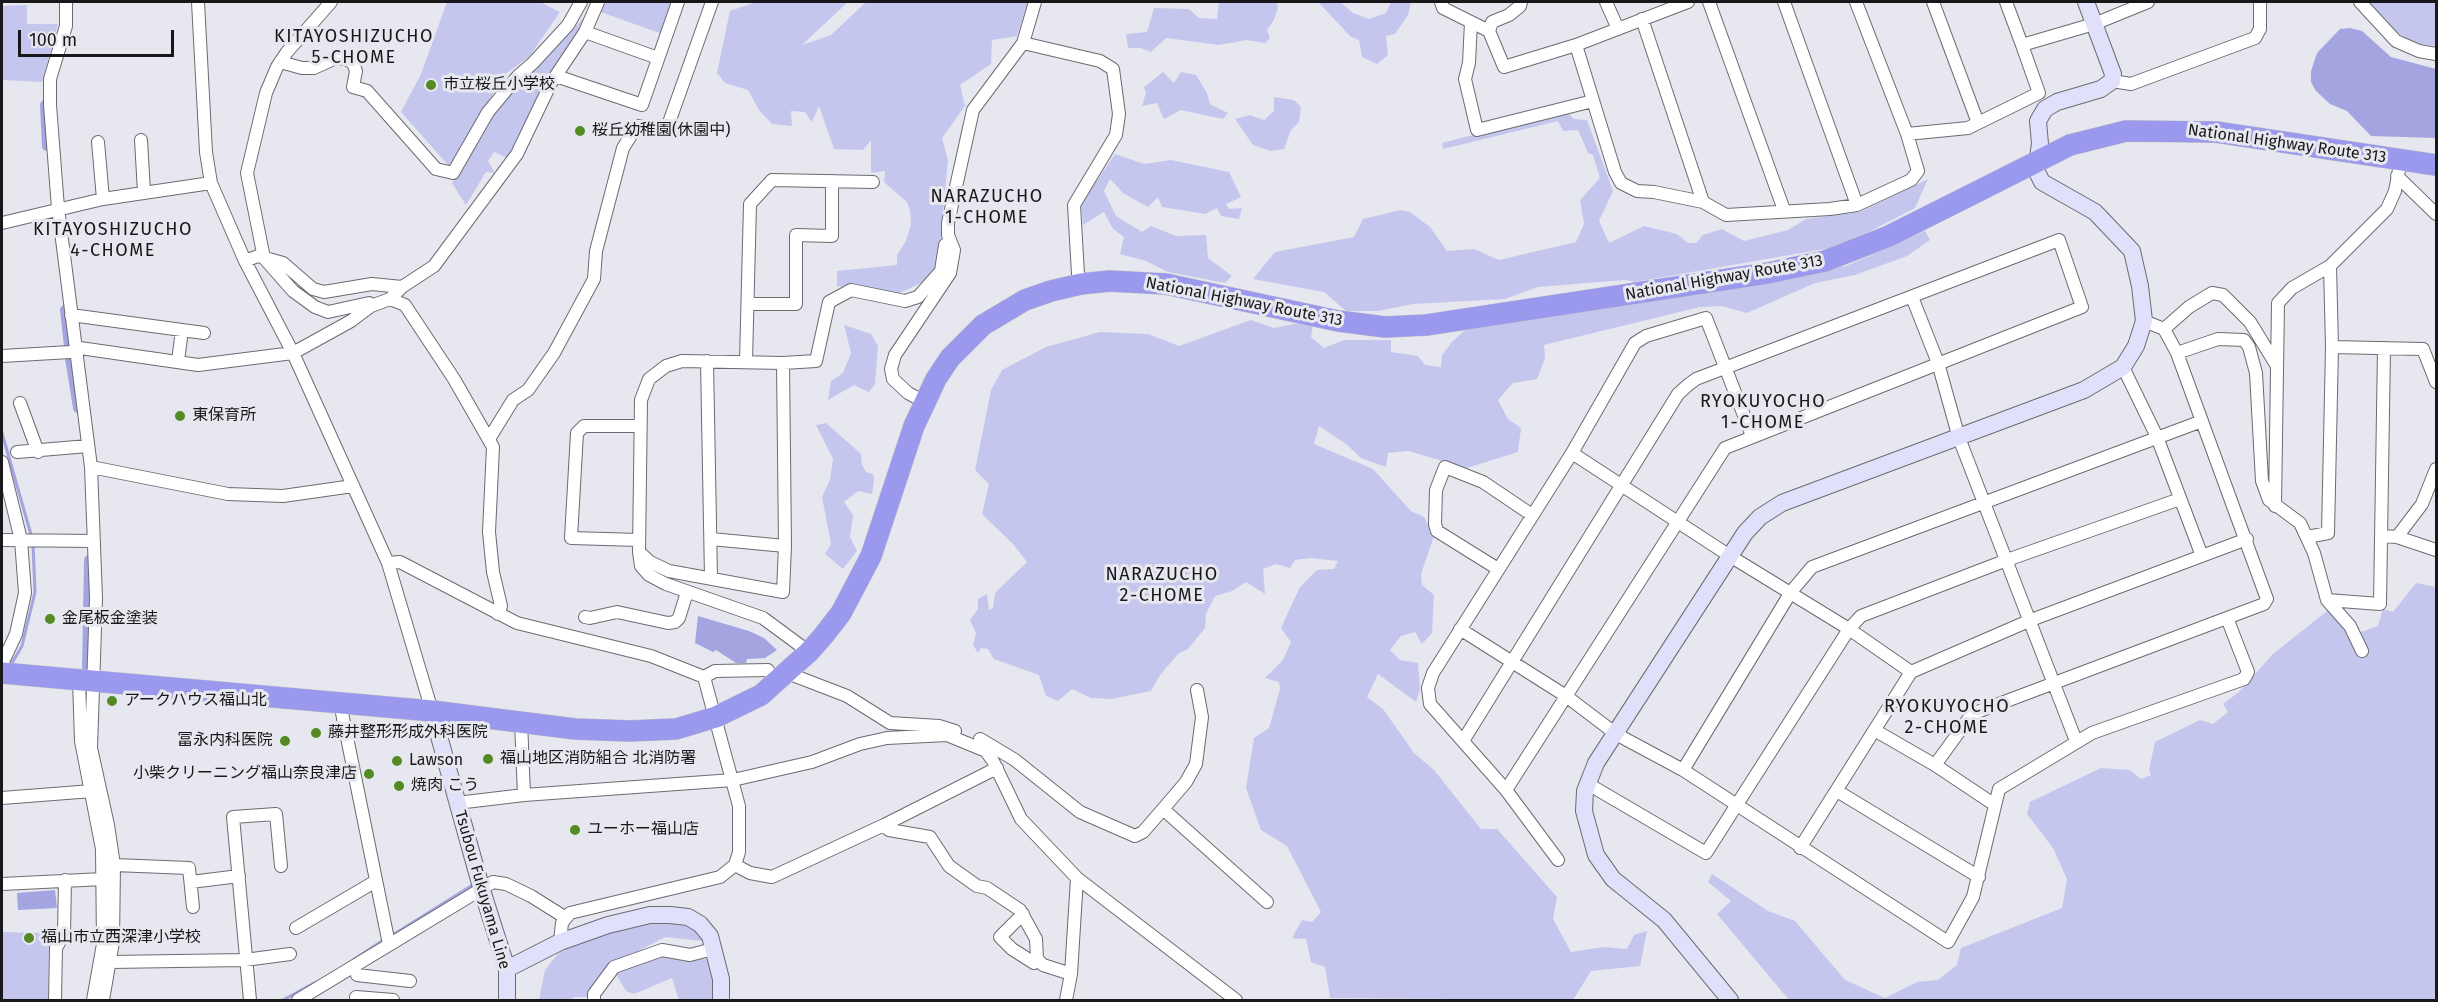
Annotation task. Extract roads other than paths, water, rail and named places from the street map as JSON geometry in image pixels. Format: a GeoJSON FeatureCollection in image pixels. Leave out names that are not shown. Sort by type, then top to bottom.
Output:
{"type":"FeatureCollection","features":[{"type":"Feature","properties":{"kind":"highway","name":"National Highway Route 313"},"geometry":{"type":"LineString","coordinates":[[2,674],[432,711],[575,729],[630,731],[676,729],[716,717],[761,695],[809,652],[841,613],[871,556],[923,402],[950,358],[983,325],[1025,300],[1081,284],[1109,281],[1166,284],[1338,321],[1385,327],[1425,325],[1768,273],[1825,261],[1889,236],[2070,145],[2106,135],[2150,129],[2216,132],[2399,168],[2436,165]]}},
{"type":"Feature","properties":{"kind":"street"},"geometry":{"type":"LineString","coordinates":[[66,2],[66,26],[50,79],[58,208],[84,447],[91,466],[96,598],[81,741],[100,830],[104,944],[93,1000]]}},
{"type":"Feature","properties":{"kind":"street"},"geometry":{"type":"LineString","coordinates":[[198,2],[206,152],[211,183],[245,261],[293,354],[388,563],[432,711]]}},
{"type":"Feature","properties":{"kind":"street"},"geometry":{"type":"LineString","coordinates":[[331,2],[280,62],[266,93],[247,173],[264,258],[293,291],[315,307],[328,312],[369,303],[371,306]]}},
{"type":"Feature","properties":{"kind":"street"},"geometry":{"type":"LineString","coordinates":[[280,62],[302,68],[314,68],[336,58],[346,59],[353,63],[356,71],[353,87],[367,91],[436,169],[453,173],[488,112],[518,76],[568,25],[581,2]]}},
{"type":"Feature","properties":{"kind":"street"},"geometry":{"type":"LineString","coordinates":[[2,356],[75,351],[80,348],[198,364],[293,354],[351,321],[371,306],[390,299],[402,287],[434,266],[477,211],[517,154],[556,76],[585,32],[598,2]]}},
{"type":"Feature","properties":{"kind":"street"},"geometry":{"type":"LineString","coordinates":[[489,439],[513,400],[528,390],[554,353],[594,279],[596,251],[623,148],[642,115],[642,105],[678,2]]}},
{"type":"Feature","properties":{"kind":"street"},"geometry":{"type":"LineString","coordinates":[[637,126],[666,131],[712,2]]}},
{"type":"Feature","properties":{"kind":"street"},"geometry":{"type":"LineString","coordinates":[[923,402],[908,393],[893,379],[891,369],[895,355],[946,282],[953,264],[954,250],[950,241],[948,223],[973,110],[1023,43],[1035,2]]}},
{"type":"Feature","properties":{"kind":"street"},"geometry":{"type":"LineString","coordinates":[[1441,2],[1443,8],[1489,31]]}},
{"type":"Feature","properties":{"kind":"street"},"geometry":{"type":"LineString","coordinates":[[1521,2],[1520,6],[1509,15],[1492,21],[1489,31],[1504,67],[1576,45],[1688,2]]}},
{"type":"Feature","properties":{"kind":"street"},"geometry":{"type":"LineString","coordinates":[[1606,2],[1618,29]]}},
{"type":"Feature","properties":{"kind":"street"},"geometry":{"type":"LineString","coordinates":[[1709,2],[1784,210]]}},
{"type":"Feature","properties":{"kind":"street"},"geometry":{"type":"LineString","coordinates":[[1784,2],[1857,205]]}},
{"type":"Feature","properties":{"kind":"street"},"geometry":{"type":"LineString","coordinates":[[1576,45],[1615,172],[1621,183],[1637,191],[1654,192],[1703,202],[1726,215],[1830,209],[1857,205],[1911,180],[1918,171],[1907,134],[1856,2]]}},
{"type":"Feature","properties":{"kind":"street"},"geometry":{"type":"LineString","coordinates":[[1934,2],[1978,123]]}},
{"type":"Feature","properties":{"kind":"street"},"geometry":{"type":"LineString","coordinates":[[1907,134],[1968,128],[2039,93],[2006,2]]}},
{"type":"Feature","properties":{"kind":"street"},"geometry":{"type":"LineString","coordinates":[[2086,2],[2113,74],[2112,81]]}},
{"type":"Feature","properties":{"kind":"street"},"geometry":{"type":"LineString","coordinates":[[2022,45],[2094,24],[2148,2]]}},
{"type":"Feature","properties":{"kind":"street"},"geometry":{"type":"LineString","coordinates":[[1730,1000],[1664,920],[1613,879],[1596,855],[1587,833],[1584,811],[1588,784],[1596,764],[1745,533],[1760,517],[1782,503],[2084,390],[2123,367],[2136,346],[2144,321],[2140,286],[2132,251],[2095,212],[2037,177],[2040,144],[2038,121],[2045,109],[2057,102],[2101,89],[2112,81],[2131,84],[2255,38],[2260,29],[2260,2]]}},
{"type":"Feature","properties":{"kind":"street"},"geometry":{"type":"LineString","coordinates":[[2360,2],[2396,41],[2419,51],[2436,54]]}},
{"type":"Feature","properties":{"kind":"street"},"geometry":{"type":"LineString","coordinates":[[1642,19],[1703,202]]}},
{"type":"Feature","properties":{"kind":"street"},"geometry":{"type":"LineString","coordinates":[[1471,22],[1469,63],[1465,79],[1476,130],[1593,101]]}},
{"type":"Feature","properties":{"kind":"street"},"geometry":{"type":"LineString","coordinates":[[585,32],[658,58]]}},
{"type":"Feature","properties":{"kind":"street"},"geometry":{"type":"LineString","coordinates":[[1023,43],[1100,61],[1113,69],[1119,114],[1116,135],[1074,205],[1078,274],[1081,284]]}},
{"type":"Feature","properties":{"kind":"street"},"geometry":{"type":"LineString","coordinates":[[556,76],[642,105]]}},
{"type":"Feature","properties":{"kind":"street"},"geometry":{"type":"LineString","coordinates":[[141,140],[144,192]]}},
{"type":"Feature","properties":{"kind":"street"},"geometry":{"type":"LineString","coordinates":[[98,142],[103,199]]}},
{"type":"Feature","properties":{"kind":"street"},"geometry":{"type":"LineString","coordinates":[[2399,168],[2436,214]]}},
{"type":"Feature","properties":{"kind":"street"},"geometry":{"type":"LineString","coordinates":[[2275,506],[2278,303],[2292,288],[2330,266],[2387,209],[2399,168]]}},
{"type":"Feature","properties":{"kind":"street"},"geometry":{"type":"LineString","coordinates":[[746,361],[750,204],[772,180],[873,182]]}},
{"type":"Feature","properties":{"kind":"street"},"geometry":{"type":"LineString","coordinates":[[748,304],[796,304],[796,235],[832,236],[832,182]]}},
{"type":"Feature","properties":{"kind":"street"},"geometry":{"type":"LineString","coordinates":[[2,223],[103,199],[211,183]]}},
{"type":"Feature","properties":{"kind":"street"},"geometry":{"type":"LineString","coordinates":[[1463,741],[1678,394],[1696,379],[2059,240],[2082,307],[1725,448],[1506,790]]}},
{"type":"Feature","properties":{"kind":"street"},"geometry":{"type":"LineString","coordinates":[[809,652],[763,618],[687,591],[649,574],[641,567],[639,546],[641,400],[650,379],[666,366],[682,361],[783,363],[816,361],[829,302],[851,290],[904,301],[918,297],[941,271],[945,245],[950,241]]}},
{"type":"Feature","properties":{"kind":"street"},"geometry":{"type":"LineString","coordinates":[[245,261],[258,256],[283,263],[313,289],[324,292],[372,284],[402,287]]}},
{"type":"Feature","properties":{"kind":"street"},"geometry":{"type":"LineString","coordinates":[[2307,537],[2328,533],[2332,346],[2330,266]]}},
{"type":"Feature","properties":{"kind":"street"},"geometry":{"type":"LineString","coordinates":[[2164,329],[2189,307],[2212,293],[2223,295],[2250,322],[2277,366]]}},
{"type":"Feature","properties":{"kind":"street"},"geometry":{"type":"LineString","coordinates":[[1912,297],[1938,363],[1959,438],[1985,500],[2076,741]]}},
{"type":"Feature","properties":{"kind":"street"},"geometry":{"type":"LineString","coordinates":[[390,299],[400,300],[405,305],[493,447],[495,460],[489,532],[493,572],[501,606],[498,614]]}},
{"type":"Feature","properties":{"kind":"street"},"geometry":{"type":"LineString","coordinates":[[71,315],[204,333]]}},
{"type":"Feature","properties":{"kind":"street"},"geometry":{"type":"LineString","coordinates":[[1558,860],[1506,790],[1430,704],[1428,688],[1433,673],[1572,453],[1635,343],[1646,336],[1706,318],[1752,436]]}},
{"type":"Feature","properties":{"kind":"street"},"geometry":{"type":"LineString","coordinates":[[1935,765],[1972,714],[2264,604],[2267,599],[2247,539],[2177,353],[2164,329],[2144,321]]}},
{"type":"Feature","properties":{"kind":"street"},"geometry":{"type":"LineString","coordinates":[[178,361],[182,330]]}},
{"type":"Feature","properties":{"kind":"street"},"geometry":{"type":"LineString","coordinates":[[2177,353],[2218,339],[2244,340],[2256,373],[2262,481],[2269,500],[2300,523],[2314,552],[2327,600],[2350,626],[2362,651]]}},
{"type":"Feature","properties":{"kind":"street"},"geometry":{"type":"LineString","coordinates":[[2332,346],[2423,349],[2436,382]]}},
{"type":"Feature","properties":{"kind":"street"},"geometry":{"type":"LineString","coordinates":[[2327,600],[2380,604],[2384,348]]}},
{"type":"Feature","properties":{"kind":"street"},"geometry":{"type":"LineString","coordinates":[[707,360],[711,578]]}},
{"type":"Feature","properties":{"kind":"street"},"geometry":{"type":"LineString","coordinates":[[640,426],[584,426],[578,433],[571,538],[639,546],[650,562],[669,571],[783,592],[785,546],[783,363]]}},
{"type":"Feature","properties":{"kind":"street"},"geometry":{"type":"LineString","coordinates":[[2123,367],[2157,438],[2202,556]]}},
{"type":"Feature","properties":{"kind":"street"},"geometry":{"type":"LineString","coordinates":[[20,403],[38,452]]}},
{"type":"Feature","properties":{"kind":"street"},"geometry":{"type":"LineString","coordinates":[[1683,770],[1791,592],[1812,567],[1985,500],[2202,421]]}},
{"type":"Feature","properties":{"kind":"street"},"geometry":{"type":"LineString","coordinates":[[16,452],[84,447]]}},
{"type":"Feature","properties":{"kind":"street"},"geometry":{"type":"LineString","coordinates":[[1572,453],[1730,556],[1849,629],[1911,672]]}},
{"type":"Feature","properties":{"kind":"street"},"geometry":{"type":"LineString","coordinates":[[2,462],[23,540],[25,593],[16,634],[2,664]]}},
{"type":"Feature","properties":{"kind":"street"},"geometry":{"type":"LineString","coordinates":[[91,466],[228,494],[283,496],[353,486]]}},
{"type":"Feature","properties":{"kind":"street"},"geometry":{"type":"LineString","coordinates":[[1498,569],[1437,531],[1434,507],[1436,490],[1445,467],[1483,482],[1532,515]]}},
{"type":"Feature","properties":{"kind":"street"},"geometry":{"type":"LineString","coordinates":[[2397,537],[2422,504],[2436,469]]}},
{"type":"Feature","properties":{"kind":"street"},"geometry":{"type":"LineString","coordinates":[[1588,784],[1706,854],[1849,629],[1861,616],[2007,560],[2180,499]]}},
{"type":"Feature","properties":{"kind":"street"},"geometry":{"type":"LineString","coordinates":[[2382,536],[2397,537],[2436,550]]}},
{"type":"Feature","properties":{"kind":"street"},"geometry":{"type":"LineString","coordinates":[[711,539],[785,546]]}},
{"type":"Feature","properties":{"kind":"street"},"geometry":{"type":"LineString","coordinates":[[1800,848],[1876,731],[1911,672],[2031,620],[2247,539]]}},
{"type":"Feature","properties":{"kind":"street"},"geometry":{"type":"LineString","coordinates":[[2,540],[94,541]]}},
{"type":"Feature","properties":{"kind":"street"},"geometry":{"type":"LineString","coordinates":[[388,563],[400,562],[518,623],[568,638],[651,656],[704,677],[716,671],[768,670]]}},
{"type":"Feature","properties":{"kind":"street"},"geometry":{"type":"LineString","coordinates":[[585,617],[617,612],[668,623],[675,622],[679,618],[687,591]]}},
{"type":"Feature","properties":{"kind":"street"},"geometry":{"type":"LineString","coordinates":[[1460,629],[1566,696],[1616,734],[1683,770],[1948,942],[1972,897],[1979,877],[1999,789],[2076,741],[2244,680],[2248,672],[2227,618]]}},
{"type":"Feature","properties":{"kind":"street"},"geometry":{"type":"LineString","coordinates":[[795,676],[847,696],[890,723],[939,726],[975,736],[1015,760],[1080,812],[1135,836],[1143,832],[1186,782],[1196,764],[1202,717],[1197,690]]}},
{"type":"Feature","properties":{"kind":"street"},"geometry":{"type":"LineString","coordinates":[[560,942],[562,923],[570,914],[720,877],[735,865],[739,852],[739,806],[704,677]]}},
{"type":"Feature","properties":{"kind":"street"},"geometry":{"type":"LineString","coordinates":[[86,681],[91,748],[108,825],[114,865],[114,942],[103,1000]]}},
{"type":"Feature","properties":{"kind":"street"},"geometry":{"type":"LineString","coordinates":[[340,704],[388,940]]}},
{"type":"Feature","properties":{"kind":"street","name":"Tsubou Fukuyama Line"},"geometry":{"type":"LineString","coordinates":[[432,711],[481,887],[507,969],[507,1000]]}},
{"type":"Feature","properties":{"kind":"street"},"geometry":{"type":"LineString","coordinates":[[521,721],[524,795]]}},
{"type":"Feature","properties":{"kind":"street"},"geometry":{"type":"LineString","coordinates":[[1876,731],[1935,765],[1995,805]]}},
{"type":"Feature","properties":{"kind":"street"},"geometry":{"type":"LineString","coordinates":[[457,803],[524,795],[733,780],[813,762],[860,744],[899,737],[947,735],[986,751],[997,768],[1021,819],[1077,878],[1236,1000]]}},
{"type":"Feature","properties":{"kind":"street"},"geometry":{"type":"LineString","coordinates":[[735,865],[750,873],[772,877],[884,825],[997,768]]}},
{"type":"Feature","properties":{"kind":"street"},"geometry":{"type":"LineString","coordinates":[[2,798],[92,791]]}},
{"type":"Feature","properties":{"kind":"street"},"geometry":{"type":"LineString","coordinates":[[1837,791],[1979,877]]}},
{"type":"Feature","properties":{"kind":"street"},"geometry":{"type":"LineString","coordinates":[[1163,809],[1267,902]]}},
{"type":"Feature","properties":{"kind":"street"},"geometry":{"type":"LineString","coordinates":[[250,1000],[233,816],[276,814],[281,867]]}},
{"type":"Feature","properties":{"kind":"street"},"geometry":{"type":"LineString","coordinates":[[884,825],[889,830],[930,837],[948,866],[977,886],[987,888],[1023,914],[1036,939],[1037,959],[1043,964],[1071,974]]}},
{"type":"Feature","properties":{"kind":"street"},"geometry":{"type":"LineString","coordinates":[[114,865],[189,868],[193,908]]}},
{"type":"Feature","properties":{"kind":"street"},"geometry":{"type":"LineString","coordinates":[[191,882],[239,876]]}},
{"type":"Feature","properties":{"kind":"street"},"geometry":{"type":"LineString","coordinates":[[1066,1000],[1071,974],[1077,878]]}},
{"type":"Feature","properties":{"kind":"street"},"geometry":{"type":"LineString","coordinates":[[2,884],[103,879]]}},
{"type":"Feature","properties":{"kind":"street"},"geometry":{"type":"LineString","coordinates":[[55,1000],[56,948],[64,934],[65,880]]}},
{"type":"Feature","properties":{"kind":"street"},"geometry":{"type":"LineString","coordinates":[[296,928],[376,881]]}},
{"type":"Feature","properties":{"kind":"street"},"geometry":{"type":"LineString","coordinates":[[298,1000],[355,971],[388,940],[493,882],[506,884],[566,918]]}},
{"type":"Feature","properties":{"kind":"street"},"geometry":{"type":"LineString","coordinates":[[1023,914],[999,937],[1012,949],[1034,963],[1037,959]]}},
{"type":"Feature","properties":{"kind":"street"},"geometry":{"type":"LineString","coordinates":[[507,969],[560,942],[608,925],[650,915],[688,917],[700,924],[710,936],[721,979],[721,1000]]}},
{"type":"Feature","properties":{"kind":"street"},"geometry":{"type":"LineString","coordinates":[[594,1000],[594,994],[614,967],[662,950],[690,955],[714,949]]}},
{"type":"Feature","properties":{"kind":"street"},"geometry":{"type":"LineString","coordinates":[[110,962],[245,960],[290,954]]}},
{"type":"Feature","properties":{"kind":"street"},"geometry":{"type":"LineString","coordinates":[[355,971],[410,981]]}},
{"type":"Feature","properties":{"kind":"street"},"geometry":{"type":"LineString","coordinates":[[355,971],[356,999],[393,1000]]}},
{"type":"Feature","properties":{"kind":"waterway"},"geometry":{"type":"LineString","coordinates":[[45,105],[47,146]]}},
{"type":"Feature","properties":{"kind":"waterway"},"geometry":{"type":"LineString","coordinates":[[65,310],[69,346]]}},
{"type":"Feature","properties":{"kind":"waterway"},"geometry":{"type":"LineString","coordinates":[[70,358],[78,408]]}},
{"type":"Feature","properties":{"kind":"waterway"},"geometry":{"type":"LineString","coordinates":[[2,433],[32,538]]}},
{"type":"Feature","properties":{"kind":"waterway"},"geometry":{"type":"LineString","coordinates":[[12,663],[22,646],[35,592],[33,544]]}},
{"type":"Feature","properties":{"kind":"waterway"},"geometry":{"type":"LineString","coordinates":[[87,672],[89,560]]}},
{"type":"Feature","properties":{"kind":"waterway"},"geometry":{"type":"LineString","coordinates":[[86,695],[86,725]]}},
{"type":"Feature","properties":{"kind":"waterway"},"geometry":{"type":"LineString","coordinates":[[391,936],[471,886]]}},
{"type":"Feature","properties":{"kind":"waterway"},"geometry":{"type":"LineString","coordinates":[[353,960],[385,939]]}},
{"type":"Feature","properties":{"kind":"waterway"},"geometry":{"type":"LineString","coordinates":[[283,1000],[316,982]]}},
{"type":"Feature","properties":{"kind":"place","name":"市立桜丘小学校"},"geometry":{"type":"Point","coordinates":[431,85]}},
{"type":"Feature","properties":{"kind":"place","name":"桜丘幼稚園(休園中)"},"geometry":{"type":"Point","coordinates":[580,131]}},
{"type":"Feature","properties":{"kind":"place","name":"東保育所"},"geometry":{"type":"Point","coordinates":[180,416]}},
{"type":"Feature","properties":{"kind":"place","name":"金尾板金塗装"},"geometry":{"type":"Point","coordinates":[50,619]}},
{"type":"Feature","properties":{"kind":"place","name":"アークハウス福山北"},"geometry":{"type":"Point","coordinates":[112,701]}},
{"type":"Feature","properties":{"kind":"place","name":"藤井整形形成外科医院"},"geometry":{"type":"Point","coordinates":[316,733]}},
{"type":"Feature","properties":{"kind":"place","name":"冨永内科医院"},"geometry":{"type":"Point","coordinates":[285,741]}},
{"type":"Feature","properties":{"kind":"place","name":"福山地区消防組合 北消防署"},"geometry":{"type":"Point","coordinates":[488,759]}},
{"type":"Feature","properties":{"kind":"place","name":"Lawson"},"geometry":{"type":"Point","coordinates":[397,761]}},
{"type":"Feature","properties":{"kind":"place","name":"小柴クリーニング福山奈良津店"},"geometry":{"type":"Point","coordinates":[369,774]}},
{"type":"Feature","properties":{"kind":"place","name":"焼肉 こう"},"geometry":{"type":"Point","coordinates":[399,786]}},
{"type":"Feature","properties":{"kind":"place","name":"ユーホー福山店"},"geometry":{"type":"Point","coordinates":[575,830]}},
{"type":"Feature","properties":{"kind":"place","name":"福山市立西深津小学校"},"geometry":{"type":"Point","coordinates":[29,938]}},
{"type":"Feature","properties":{"kind":"district","name":"KITAYOSHIZUCHO 5-CHOME"},"geometry":{"type":"Point","coordinates":[354,47]}},
{"type":"Feature","properties":{"kind":"district","name":"NARAZUCHO 1-CHOME"},"geometry":{"type":"Point","coordinates":[987,207]}},
{"type":"Feature","properties":{"kind":"district","name":"KITAYOSHIZUCHO 4-CHOME"},"geometry":{"type":"Point","coordinates":[113,240]}},
{"type":"Feature","properties":{"kind":"district","name":"RYOKUYOCHO 1-CHOME"},"geometry":{"type":"Point","coordinates":[1763,412]}},
{"type":"Feature","properties":{"kind":"district","name":"NARAZUCHO 2-CHOME"},"geometry":{"type":"Point","coordinates":[1162,585]}},
{"type":"Feature","properties":{"kind":"district","name":"RYOKUYOCHO 2-CHOME"},"geometry":{"type":"Point","coordinates":[1947,717]}}]}
